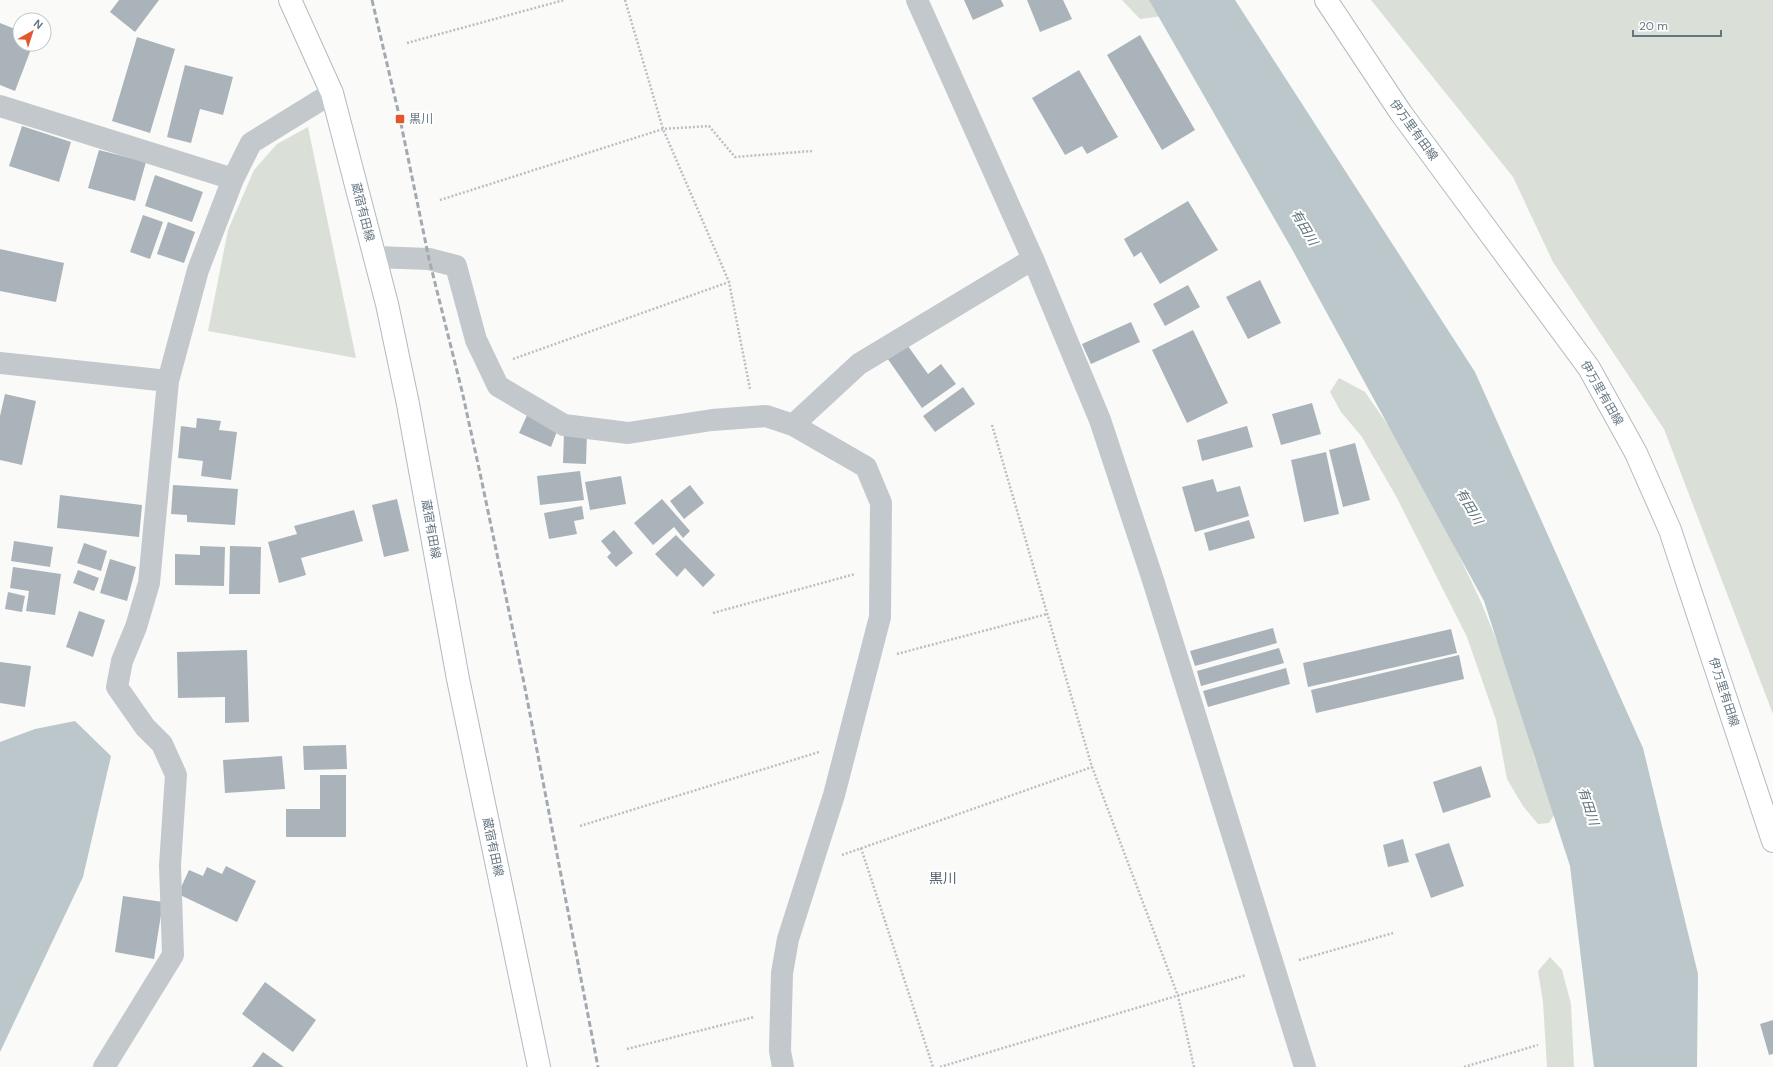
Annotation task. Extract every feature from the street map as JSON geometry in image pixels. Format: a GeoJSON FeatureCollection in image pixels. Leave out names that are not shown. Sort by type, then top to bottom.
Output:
{"type":"FeatureCollection","features":[{"type":"Feature","properties":{"kind":"main road","name":"蔵宿有田線"},"geometry":{"type":"LineString","coordinates":[[290,0],[332,93],[387,304],[405,389],[458,680],[539,1067]]}},
{"type":"Feature","properties":{"kind":"main road","name":"伊万里有田線"},"geometry":{"type":"LineString","coordinates":[[1326,0],[1401,114],[1589,368],[1636,453],[1670,530],[1773,841]]}},
{"type":"Feature","properties":{"kind":"street"},"geometry":{"type":"LineString","coordinates":[[917,0],[1033,259],[1102,428],[1154,584],[1305,1067]]}},
{"type":"Feature","properties":{"kind":"street"},"geometry":{"type":"LineString","coordinates":[[104,1067],[173,955],[170,865],[176,774],[162,744],[145,727],[117,687],[122,661],[136,627],[149,583],[168,381],[198,270],[233,179],[250,143],[332,93]]}},
{"type":"Feature","properties":{"kind":"street"},"geometry":{"type":"LineString","coordinates":[[0,106],[233,179]]}},
{"type":"Feature","properties":{"kind":"street"},"geometry":{"type":"LineString","coordinates":[[374,257],[429,260],[456,266],[476,340],[498,386],[564,425],[628,433],[712,420],[766,416],[793,425],[866,467],[881,502],[880,617],[834,796],[788,939],[782,973],[780,1051],[783,1067]]}},
{"type":"Feature","properties":{"kind":"street"},"geometry":{"type":"LineString","coordinates":[[793,425],[859,364],[1033,259]]}},
{"type":"Feature","properties":{"kind":"street"},"geometry":{"type":"LineString","coordinates":[[0,363],[168,381]]}},
{"type":"Feature","properties":{"kind":"path"},"geometry":{"type":"LineString","coordinates":[[408,43],[564,0]]}},
{"type":"Feature","properties":{"kind":"path"},"geometry":{"type":"LineString","coordinates":[[626,0],[663,128],[729,282],[750,389]]}},
{"type":"Feature","properties":{"kind":"path"},"geometry":{"type":"LineString","coordinates":[[440,200],[663,128],[709,126],[735,157],[812,151]]}},
{"type":"Feature","properties":{"kind":"path"},"geometry":{"type":"LineString","coordinates":[[513,359],[729,282]]}},
{"type":"Feature","properties":{"kind":"path"},"geometry":{"type":"LineString","coordinates":[[992,424],[1092,767],[1178,996],[1194,1067]]}},
{"type":"Feature","properties":{"kind":"path"},"geometry":{"type":"LineString","coordinates":[[712,613],[859,573]]}},
{"type":"Feature","properties":{"kind":"path"},"geometry":{"type":"LineString","coordinates":[[894,654],[1047,614]]}},
{"type":"Feature","properties":{"kind":"path"},"geometry":{"type":"LineString","coordinates":[[580,826],[820,751]]}},
{"type":"Feature","properties":{"kind":"path"},"geometry":{"type":"LineString","coordinates":[[835,857],[1092,767]]}},
{"type":"Feature","properties":{"kind":"path"},"geometry":{"type":"LineString","coordinates":[[861,848],[933,1067]]}},
{"type":"Feature","properties":{"kind":"path"},"geometry":{"type":"LineString","coordinates":[[1295,961],[1393,933]]}},
{"type":"Feature","properties":{"kind":"path"},"geometry":{"type":"LineString","coordinates":[[940,1067],[1246,975]]}},
{"type":"Feature","properties":{"kind":"path"},"geometry":{"type":"LineString","coordinates":[[627,1049],[781,1010]]}},
{"type":"Feature","properties":{"kind":"path"},"geometry":{"type":"LineString","coordinates":[[1464,1067],[1538,1045]]}},
{"type":"Feature","properties":{"kind":"shaded area"},"geometry":{"type":"Polygon","coordinates":[[[1122,0],[1157,0],[1163,16],[1140,19],[1122,0]]]}},
{"type":"Feature","properties":{"kind":"shaded area"},"geometry":{"type":"Polygon","coordinates":[[[1371,0],[1773,0],[1773,714],[1664,429],[1553,262],[1513,177],[1371,0]]]}},
{"type":"Feature","properties":{"kind":"shaded area"},"geometry":{"type":"Polygon","coordinates":[[[308,127],[356,358],[208,331],[228,230],[254,170],[277,144],[308,127]]]}},
{"type":"Feature","properties":{"kind":"shaded area"},"geometry":{"type":"Polygon","coordinates":[[[1339,378],[1365,392],[1392,431],[1448,532],[1481,602],[1518,693],[1535,760],[1558,809],[1549,823],[1538,824],[1523,806],[1507,779],[1496,720],[1467,637],[1397,498],[1362,437],[1341,412],[1330,392],[1339,378]]]}},
{"type":"Feature","properties":{"kind":"shaded area"},"geometry":{"type":"Polygon","coordinates":[[[1550,957],[1562,970],[1571,1004],[1574,1067],[1547,1067],[1543,1002],[1538,971],[1550,957]]]}},
{"type":"Feature","properties":{"kind":"water","name":"有田川"},"geometry":{"type":"Polygon","coordinates":[[[1149,0],[1235,0],[1475,372],[1643,748],[1698,974],[1697,1067],[1594,1067],[1570,866],[1484,601],[1293,251],[1149,0]]]}},
{"type":"Feature","properties":{"kind":"water"},"geometry":{"type":"Polygon","coordinates":[[[75,721],[111,756],[83,877],[0,1052],[0,742],[35,729],[75,721]]]}},
{"type":"Feature","properties":{"kind":"building"},"geometry":{"type":"Polygon","coordinates":[[[119,0],[159,0],[135,32],[110,12],[119,0]]]}},
{"type":"Feature","properties":{"kind":"building"},"geometry":{"type":"Polygon","coordinates":[[[964,0],[1001,0],[1004,6],[973,20],[964,0]]]}},
{"type":"Feature","properties":{"kind":"building"},"geometry":{"type":"Polygon","coordinates":[[[1027,0],[1063,0],[1072,19],[1040,32],[1027,0]]]}},
{"type":"Feature","properties":{"kind":"building"},"geometry":{"type":"Polygon","coordinates":[[[0,23],[12,28],[12,52],[30,52],[15,91],[0,85],[0,23]]]}},
{"type":"Feature","properties":{"kind":"building"},"geometry":{"type":"Polygon","coordinates":[[[1140,35],[1195,130],[1162,150],[1107,55],[1140,35]]]}},
{"type":"Feature","properties":{"kind":"building"},"geometry":{"type":"Polygon","coordinates":[[[137,37],[175,49],[150,133],[112,121],[137,37]]]}},
{"type":"Feature","properties":{"kind":"building"},"geometry":{"type":"Polygon","coordinates":[[[185,65],[233,77],[223,115],[200,109],[191,143],[167,137],[185,65]]]}},
{"type":"Feature","properties":{"kind":"building"},"geometry":{"type":"Polygon","coordinates":[[[1079,70],[1118,137],[1087,154],[1082,146],[1065,155],[1032,98],[1079,70]]]}},
{"type":"Feature","properties":{"kind":"building"},"geometry":{"type":"Polygon","coordinates":[[[22,126],[71,142],[59,182],[9,166],[22,126]]]}},
{"type":"Feature","properties":{"kind":"building"},"geometry":{"type":"Polygon","coordinates":[[[99,150],[146,162],[135,201],[88,188],[99,150]]]}},
{"type":"Feature","properties":{"kind":"building"},"geometry":{"type":"Polygon","coordinates":[[[155,175],[203,192],[192,222],[145,206],[155,175]]]}},
{"type":"Feature","properties":{"kind":"building"},"geometry":{"type":"Polygon","coordinates":[[[1188,201],[1218,250],[1160,284],[1141,252],[1134,257],[1124,239],[1188,201]]]}},
{"type":"Feature","properties":{"kind":"building"},"geometry":{"type":"Polygon","coordinates":[[[143,215],[163,222],[150,259],[130,252],[143,215]]]}},
{"type":"Feature","properties":{"kind":"building"},"geometry":{"type":"Polygon","coordinates":[[[168,222],[195,232],[184,263],[157,254],[168,222]]]}},
{"type":"Feature","properties":{"kind":"building"},"geometry":{"type":"Polygon","coordinates":[[[0,249],[64,263],[56,302],[0,291],[0,249]]]}},
{"type":"Feature","properties":{"kind":"building"},"geometry":{"type":"Polygon","coordinates":[[[1260,280],[1281,323],[1248,339],[1226,297],[1260,280]]]}},
{"type":"Feature","properties":{"kind":"building"},"geometry":{"type":"Polygon","coordinates":[[[1188,285],[1200,307],[1165,326],[1153,304],[1188,285]]]}},
{"type":"Feature","properties":{"kind":"building"},"geometry":{"type":"Polygon","coordinates":[[[1131,322],[1140,342],[1091,364],[1082,344],[1131,322]]]}},
{"type":"Feature","properties":{"kind":"building"},"geometry":{"type":"Polygon","coordinates":[[[1193,330],[1228,403],[1187,423],[1152,350],[1193,330]]]}},
{"type":"Feature","properties":{"kind":"building"},"geometry":{"type":"Polygon","coordinates":[[[905,342],[928,374],[941,364],[956,384],[922,408],[885,355],[905,342]]]}},
{"type":"Feature","properties":{"kind":"building"},"geometry":{"type":"Polygon","coordinates":[[[963,387],[975,404],[935,432],[923,416],[963,387]]]}},
{"type":"Feature","properties":{"kind":"building"},"geometry":{"type":"Polygon","coordinates":[[[5,394],[36,401],[22,465],[0,460],[0,416],[5,394]]]}},
{"type":"Feature","properties":{"kind":"building"},"geometry":{"type":"Polygon","coordinates":[[[1312,403],[1321,434],[1281,445],[1272,414],[1312,403]]]}},
{"type":"Feature","properties":{"kind":"building"},"geometry":{"type":"Polygon","coordinates":[[[528,413],[559,426],[551,447],[519,433],[528,413]]]}},
{"type":"Feature","properties":{"kind":"building"},"geometry":{"type":"Polygon","coordinates":[[[197,418],[221,421],[219,430],[237,432],[231,480],[201,476],[203,461],[178,458],[181,426],[196,428],[197,418]]]}},
{"type":"Feature","properties":{"kind":"building"},"geometry":{"type":"Polygon","coordinates":[[[1247,426],[1253,447],[1202,461],[1197,440],[1247,426]]]}},
{"type":"Feature","properties":{"kind":"building"},"geometry":{"type":"Polygon","coordinates":[[[564,432],[587,433],[586,464],[563,463],[564,432]]]}},
{"type":"Feature","properties":{"kind":"building"},"geometry":{"type":"Polygon","coordinates":[[[1355,443],[1370,500],[1343,507],[1329,450],[1355,443]]]}},
{"type":"Feature","properties":{"kind":"building"},"geometry":{"type":"Polygon","coordinates":[[[1326,452],[1339,514],[1304,522],[1291,460],[1326,452]]]}},
{"type":"Feature","properties":{"kind":"building"},"geometry":{"type":"Polygon","coordinates":[[[580,471],[584,500],[540,505],[537,476],[580,471]]]}},
{"type":"Feature","properties":{"kind":"building"},"geometry":{"type":"Polygon","coordinates":[[[621,476],[626,504],[590,510],[585,482],[621,476]]]}},
{"type":"Feature","properties":{"kind":"building"},"geometry":{"type":"Polygon","coordinates":[[[1213,479],[1217,492],[1240,486],[1249,516],[1195,532],[1182,487],[1213,479]]]}},
{"type":"Feature","properties":{"kind":"building"},"geometry":{"type":"Polygon","coordinates":[[[173,485],[238,489],[235,525],[187,522],[187,515],[171,514],[173,485]]]}},
{"type":"Feature","properties":{"kind":"building"},"geometry":{"type":"Polygon","coordinates":[[[690,485],[704,503],[684,519],[670,501],[690,485]]]}},
{"type":"Feature","properties":{"kind":"building"},"geometry":{"type":"Polygon","coordinates":[[[60,495],[142,505],[139,537],[57,528],[60,495]]]}},
{"type":"Feature","properties":{"kind":"building"},"geometry":{"type":"Polygon","coordinates":[[[397,499],[409,551],[384,557],[372,505],[397,499]]]}},
{"type":"Feature","properties":{"kind":"building"},"geometry":{"type":"Polygon","coordinates":[[[662,499],[690,531],[683,538],[674,527],[653,545],[634,523],[662,499]]]}},
{"type":"Feature","properties":{"kind":"building"},"geometry":{"type":"Polygon","coordinates":[[[582,506],[584,519],[574,521],[577,534],[549,539],[544,513],[582,506]]]}},
{"type":"Feature","properties":{"kind":"building"},"geometry":{"type":"Polygon","coordinates":[[[354,510],[363,541],[301,558],[306,575],[279,583],[268,542],[297,534],[294,526],[354,510]]]}},
{"type":"Feature","properties":{"kind":"building"},"geometry":{"type":"Polygon","coordinates":[[[1249,520],[1255,538],[1209,551],[1204,533],[1249,520]]]}},
{"type":"Feature","properties":{"kind":"building"},"geometry":{"type":"Polygon","coordinates":[[[614,530],[633,553],[616,567],[607,557],[611,553],[601,541],[614,530]]]}},
{"type":"Feature","properties":{"kind":"building"},"geometry":{"type":"Polygon","coordinates":[[[676,535],[715,575],[703,587],[685,568],[677,577],[655,554],[676,535]]]}},
{"type":"Feature","properties":{"kind":"building"},"geometry":{"type":"Polygon","coordinates":[[[14,541],[53,547],[50,567],[11,561],[14,541]]]}},
{"type":"Feature","properties":{"kind":"building"},"geometry":{"type":"Polygon","coordinates":[[[84,543],[107,551],[101,571],[77,563],[84,543]]]}},
{"type":"Feature","properties":{"kind":"building"},"geometry":{"type":"Polygon","coordinates":[[[200,546],[225,547],[224,586],[175,585],[175,554],[200,555],[200,546]]]}},
{"type":"Feature","properties":{"kind":"building"},"geometry":{"type":"Polygon","coordinates":[[[230,546],[261,547],[260,594],[229,594],[230,546]]]}},
{"type":"Feature","properties":{"kind":"building"},"geometry":{"type":"Polygon","coordinates":[[[110,559],[136,567],[127,601],[100,593],[110,559]]]}},
{"type":"Feature","properties":{"kind":"building"},"geometry":{"type":"Polygon","coordinates":[[[13,567],[61,574],[55,615],[26,611],[29,591],[10,588],[13,567]]]}},
{"type":"Feature","properties":{"kind":"building"},"geometry":{"type":"Polygon","coordinates":[[[78,570],[99,578],[94,591],[73,583],[78,570]]]}},
{"type":"Feature","properties":{"kind":"building"},"geometry":{"type":"Polygon","coordinates":[[[8,592],[25,596],[22,612],[5,609],[8,592]]]}},
{"type":"Feature","properties":{"kind":"building"},"geometry":{"type":"Polygon","coordinates":[[[79,611],[105,620],[93,657],[66,647],[79,611]]]}},
{"type":"Feature","properties":{"kind":"building"},"geometry":{"type":"Polygon","coordinates":[[[1273,628],[1277,643],[1195,666],[1190,651],[1273,628]]]}},
{"type":"Feature","properties":{"kind":"building"},"geometry":{"type":"Polygon","coordinates":[[[1451,629],[1457,653],[1308,687],[1303,663],[1451,629]]]}},
{"type":"Feature","properties":{"kind":"building"},"geometry":{"type":"Polygon","coordinates":[[[1279,648],[1284,663],[1201,686],[1197,671],[1279,648]]]}},
{"type":"Feature","properties":{"kind":"building"},"geometry":{"type":"Polygon","coordinates":[[[247,650],[249,722],[225,723],[225,697],[178,698],[177,652],[247,650]]]}},
{"type":"Feature","properties":{"kind":"building"},"geometry":{"type":"Polygon","coordinates":[[[1459,655],[1464,679],[1316,713],[1311,690],[1459,655]]]}},
{"type":"Feature","properties":{"kind":"building"},"geometry":{"type":"Polygon","coordinates":[[[0,662],[31,666],[25,707],[0,703],[0,662]]]}},
{"type":"Feature","properties":{"kind":"building"},"geometry":{"type":"Polygon","coordinates":[[[1286,668],[1290,684],[1208,707],[1203,691],[1286,668]]]}},
{"type":"Feature","properties":{"kind":"building"},"geometry":{"type":"Polygon","coordinates":[[[346,745],[347,769],[304,770],[303,746],[346,745]]]}},
{"type":"Feature","properties":{"kind":"building"},"geometry":{"type":"Polygon","coordinates":[[[282,756],[285,789],[225,793],[223,760],[282,756]]]}},
{"type":"Feature","properties":{"kind":"building"},"geometry":{"type":"Polygon","coordinates":[[[1481,766],[1491,797],[1443,813],[1433,782],[1481,766]]]}},
{"type":"Feature","properties":{"kind":"building"},"geometry":{"type":"Polygon","coordinates":[[[320,775],[346,775],[346,837],[286,837],[286,809],[320,809],[320,775]]]}},
{"type":"Feature","properties":{"kind":"building"},"geometry":{"type":"Polygon","coordinates":[[[1403,839],[1409,862],[1388,867],[1383,845],[1403,839]]]}},
{"type":"Feature","properties":{"kind":"building"},"geometry":{"type":"Polygon","coordinates":[[[1449,843],[1464,886],[1431,898],[1415,854],[1449,843]]]}},
{"type":"Feature","properties":{"kind":"building"},"geometry":{"type":"Polygon","coordinates":[[[226,866],[256,881],[237,922],[178,894],[189,870],[203,876],[207,867],[222,874],[226,866]]]}},
{"type":"Feature","properties":{"kind":"building"},"geometry":{"type":"Polygon","coordinates":[[[123,896],[163,902],[154,959],[115,952],[123,896]]]}},
{"type":"Feature","properties":{"kind":"building"},"geometry":{"type":"Polygon","coordinates":[[[265,982],[316,1020],[293,1052],[242,1014],[265,982]]]}},
{"type":"Feature","properties":{"kind":"building"},"geometry":{"type":"Polygon","coordinates":[[[1773,1020],[1773,1054],[1769,1055],[1760,1024],[1773,1020]]]}},
{"type":"Feature","properties":{"kind":"building"},"geometry":{"type":"Polygon","coordinates":[[[263,1052],[284,1067],[252,1067],[263,1052]]]}},
{"type":"Feature","properties":{"kind":"railway"},"geometry":{"type":"LineString","coordinates":[[372,0],[400,119],[429,259],[462,391],[480,473],[524,683],[598,1067]]}},
{"type":"Feature","properties":{"kind":"place","name":"黒川"},"geometry":{"type":"Point","coordinates":[400,119]}},
{"type":"Feature","properties":{"kind":"district","name":"黒川"},"geometry":{"type":"Point","coordinates":[943,878]}}]}
